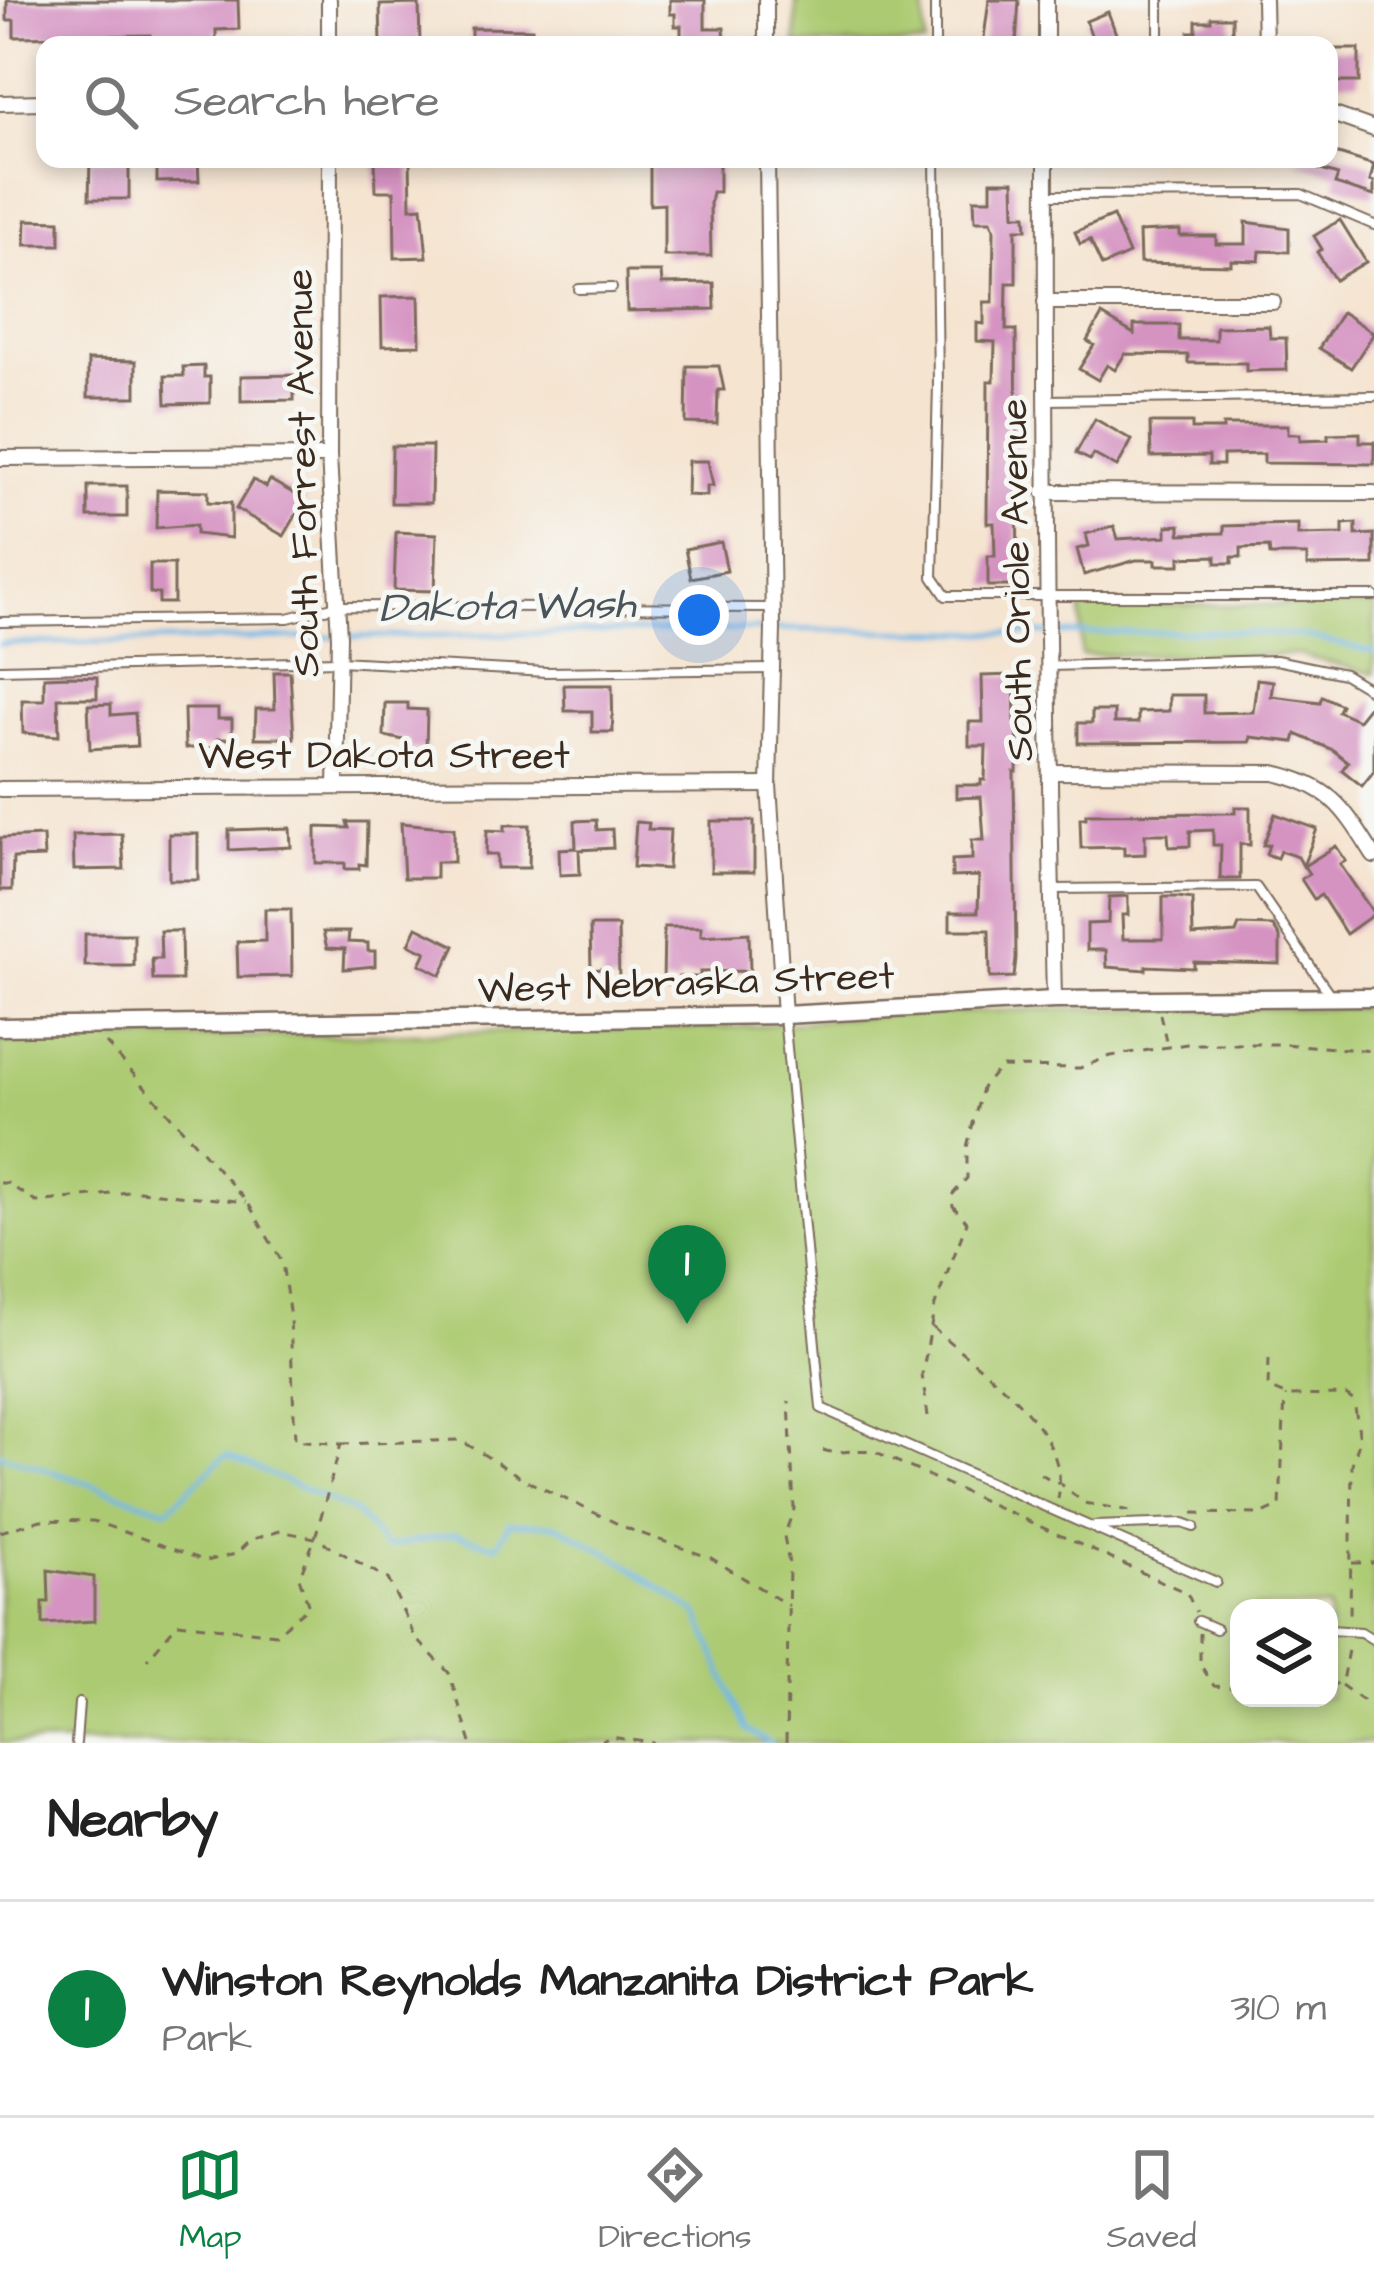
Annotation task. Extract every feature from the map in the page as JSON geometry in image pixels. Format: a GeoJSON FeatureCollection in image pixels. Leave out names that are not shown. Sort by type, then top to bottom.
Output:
{"type":"FeatureCollection","features":[{"type":"Feature","properties":{"kind":"street"},"geometry":{"type":"LineString","coordinates":[[329,0],[329,36]]}},
{"type":"Feature","properties":{"kind":"street"},"geometry":{"type":"LineString","coordinates":[[766,0],[766,36]]}},
{"type":"Feature","properties":{"kind":"street"},"geometry":{"type":"LineString","coordinates":[[1046,0],[1046,36]]}},
{"type":"Feature","properties":{"kind":"street"},"geometry":{"type":"LineString","coordinates":[[1264,0],[1265,36]]}},
{"type":"Feature","properties":{"kind":"street"},"geometry":{"type":"LineString","coordinates":[[0,103],[36,102]]}},
{"type":"Feature","properties":{"kind":"street"},"geometry":{"type":"LineString","coordinates":[[1338,116],[1374,129]]}},
{"type":"Feature","properties":{"kind":"street","name":"South Forrest Avenue"},"geometry":{"type":"LineString","coordinates":[[330,168],[329,456],[339,661],[335,787]]}},
{"type":"Feature","properties":{"kind":"street"},"geometry":{"type":"LineString","coordinates":[[767,168],[769,785],[784,1015]]}},
{"type":"Feature","properties":{"kind":"street","name":"South Oriole Avenue"},"geometry":{"type":"LineString","coordinates":[[1046,168],[1044,492],[1054,1000]]}},
{"type":"Feature","properties":{"kind":"street"},"geometry":{"type":"LineString","coordinates":[[1045,302],[1273,302]]}},
{"type":"Feature","properties":{"kind":"street"},"geometry":{"type":"LineString","coordinates":[[0,458],[329,456]]}},
{"type":"Feature","properties":{"kind":"street"},"geometry":{"type":"LineString","coordinates":[[1044,492],[1374,493]]}},
{"type":"Feature","properties":{"kind":"street"},"geometry":{"type":"LineString","coordinates":[[1050,772],[1274,773],[1300,779],[1341,805],[1374,856]]}},
{"type":"Feature","properties":{"kind":"street","name":"West Dakota Street"},"geometry":{"type":"LineString","coordinates":[[0,789],[769,785]]}},
{"type":"Feature","properties":{"kind":"street","name":"West Nebraska Street"},"geometry":{"type":"LineString","coordinates":[[0,1027],[784,1015],[1054,1000],[1374,997]]}},
{"type":"Feature","properties":{"kind":"lane"},"geometry":{"type":"LineString","coordinates":[[934,36],[935,0]]}},
{"type":"Feature","properties":{"kind":"lane"},"geometry":{"type":"LineString","coordinates":[[1159,0],[1159,36]]}},
{"type":"Feature","properties":{"kind":"lane"},"geometry":{"type":"LineString","coordinates":[[935,168],[938,364],[933,577],[946,596],[1374,596]]}},
{"type":"Feature","properties":{"kind":"lane"},"geometry":{"type":"LineString","coordinates":[[1046,195],[1301,194],[1374,225]]}},
{"type":"Feature","properties":{"kind":"lane"},"geometry":{"type":"LineString","coordinates":[[579,289],[612,288]]}},
{"type":"Feature","properties":{"kind":"lane"},"geometry":{"type":"LineString","coordinates":[[1045,400],[1374,396]]}},
{"type":"Feature","properties":{"kind":"lane"},"geometry":{"type":"LineString","coordinates":[[0,622],[288,618],[338,606],[772,608]]}},
{"type":"Feature","properties":{"kind":"lane"},"geometry":{"type":"LineString","coordinates":[[1050,666],[1276,660],[1344,674],[1374,692]]}},
{"type":"Feature","properties":{"kind":"lane"},"geometry":{"type":"LineString","coordinates":[[0,669],[339,661],[547,672],[772,669]]}},
{"type":"Feature","properties":{"kind":"lane"},"geometry":{"type":"LineString","coordinates":[[1052,889],[1256,887],[1331,998]]}},
{"type":"Feature","properties":{"kind":"lane"},"geometry":{"type":"LineString","coordinates":[[784,1015],[821,1408],[1216,1582]]}},
{"type":"Feature","properties":{"kind":"lane"},"geometry":{"type":"LineString","coordinates":[[1088,1526],[1183,1523],[1194,1528]]}},
{"type":"Feature","properties":{"kind":"lane"},"geometry":{"type":"LineString","coordinates":[[1198,1622],[1216,1629]]}},
{"type":"Feature","properties":{"kind":"lane"},"geometry":{"type":"LineString","coordinates":[[1338,1630],[1374,1640]]}},
{"type":"Feature","properties":{"kind":"lane"},"geometry":{"type":"LineString","coordinates":[[76,1743],[79,1703]]}},
{"type":"Feature","properties":{"kind":"path"},"geometry":{"type":"LineString","coordinates":[[1157,1000],[1168,1047]]}},
{"type":"Feature","properties":{"kind":"path"},"geometry":{"type":"LineString","coordinates":[[95,1026],[116,1058],[248,1203],[282,1262],[290,1318],[295,1440],[341,1444],[460,1440],[527,1481],[629,1529],[711,1558],[789,1606]]}},
{"type":"Feature","properties":{"kind":"path"},"geometry":{"type":"LineString","coordinates":[[928,1416],[922,1375],[931,1326],[950,1258],[967,1222],[953,1206],[952,1195],[967,1178],[967,1147],[982,1088],[992,1073],[1000,1067],[1080,1069],[1112,1055],[1186,1043],[1374,1051]]}},
{"type":"Feature","properties":{"kind":"path"},"geometry":{"type":"LineString","coordinates":[[0,1184],[7,1183],[36,1202],[139,1191],[248,1203]]}},
{"type":"Feature","properties":{"kind":"path"},"geometry":{"type":"LineString","coordinates":[[931,1326],[1032,1417],[1051,1441],[1061,1484],[1053,1510]]}},
{"type":"Feature","properties":{"kind":"path"},"geometry":{"type":"LineString","coordinates":[[1269,1360],[1268,1388],[1285,1396],[1352,1397],[1360,1439],[1352,1464],[1350,1630],[1340,1684],[1374,1708]]}},
{"type":"Feature","properties":{"kind":"path"},"geometry":{"type":"LineString","coordinates":[[1174,1513],[1264,1514],[1280,1506],[1285,1396]]}},
{"type":"Feature","properties":{"kind":"path"},"geometry":{"type":"LineString","coordinates":[[786,1743],[789,1564],[784,1536],[794,1509],[789,1401]]}},
{"type":"Feature","properties":{"kind":"path"},"geometry":{"type":"LineString","coordinates":[[147,1659],[178,1623],[276,1634],[309,1606],[299,1578],[341,1444]]}},
{"type":"Feature","properties":{"kind":"path"},"geometry":{"type":"LineString","coordinates":[[823,1450],[876,1452],[1186,1593],[1198,1622],[1204,1674],[1214,1686],[1230,1687]]}},
{"type":"Feature","properties":{"kind":"path"},"geometry":{"type":"LineString","coordinates":[[1040,1474],[1084,1502],[1115,1511],[1152,1513]]}},
{"type":"Feature","properties":{"kind":"path"},"geometry":{"type":"LineString","coordinates":[[0,1532],[40,1520],[93,1521],[206,1561],[236,1554],[250,1540],[280,1531],[315,1538],[388,1579],[415,1637],[449,1672],[471,1743]]}},
{"type":"Feature","properties":{"kind":"path"},"geometry":{"type":"LineString","coordinates":[[1352,1563],[1374,1563]]}},
{"type":"Feature","properties":{"kind":"path"},"geometry":{"type":"LineString","coordinates":[[599,1743],[610,1737],[654,1743]]}},
{"type":"Feature","properties":{"kind":"green space"},"geometry":{"type":"Polygon","coordinates":[[[796,0],[924,0],[925,36],[796,36],[796,0]]]}},
{"type":"Feature","properties":{"kind":"green space"},"geometry":{"type":"Polygon","coordinates":[[[1081,605],[1374,605],[1374,674],[1299,655],[1081,655],[1081,605]]]}},
{"type":"Feature","properties":{"kind":"green space"},"geometry":{"type":"Polygon","coordinates":[[[1374,1008],[1374,1743],[0,1743],[0,1041],[742,1027],[883,1015],[1051,1009],[1374,1008]]]}},
{"type":"Feature","properties":{"kind":"building"},"geometry":{"type":"Polygon","coordinates":[[[7,0],[238,0],[239,29],[216,30],[216,36],[14,37],[14,20],[7,20],[7,0]]]}},
{"type":"Feature","properties":{"kind":"building"},"geometry":{"type":"Polygon","coordinates":[[[670,0],[705,0],[705,28],[724,28],[724,36],[681,36],[675,14],[670,14],[670,0]]]}},
{"type":"Feature","properties":{"kind":"building"},"geometry":{"type":"Polygon","coordinates":[[[989,0],[1019,0],[1017,36],[984,36],[989,0]]]}},
{"type":"Feature","properties":{"kind":"building"},"geometry":{"type":"Polygon","coordinates":[[[419,4],[420,36],[381,36],[380,5],[419,4]]]}},
{"type":"Feature","properties":{"kind":"building"},"geometry":{"type":"Polygon","coordinates":[[[1108,12],[1117,36],[1092,36],[1086,21],[1108,12]]]}},
{"type":"Feature","properties":{"kind":"building"},"geometry":{"type":"Polygon","coordinates":[[[1211,17],[1232,17],[1232,36],[1189,36],[1196,32],[1196,21],[1211,21],[1211,17]]]}},
{"type":"Feature","properties":{"kind":"building"},"geometry":{"type":"Polygon","coordinates":[[[471,28],[532,29],[532,36],[471,36],[471,28]]]}},
{"type":"Feature","properties":{"kind":"building"},"geometry":{"type":"Polygon","coordinates":[[[1338,49],[1359,49],[1359,82],[1338,82],[1338,49]]]}},
{"type":"Feature","properties":{"kind":"building"},"geometry":{"type":"Polygon","coordinates":[[[1338,154],[1374,165],[1370,181],[1374,182],[1374,196],[1335,184],[1338,175],[1314,168],[1338,168],[1338,154]]]}},
{"type":"Feature","properties":{"kind":"building"},"geometry":{"type":"Polygon","coordinates":[[[90,168],[129,168],[129,199],[89,199],[90,168]]]}},
{"type":"Feature","properties":{"kind":"building"},"geometry":{"type":"Polygon","coordinates":[[[157,168],[198,168],[199,181],[157,182],[157,168]]]}},
{"type":"Feature","properties":{"kind":"building"},"geometry":{"type":"Polygon","coordinates":[[[375,168],[410,168],[411,208],[422,207],[427,257],[395,258],[394,191],[376,191],[375,168]]]}},
{"type":"Feature","properties":{"kind":"building"},"geometry":{"type":"Polygon","coordinates":[[[650,168],[719,168],[719,192],[712,192],[710,204],[711,256],[664,256],[664,204],[650,205],[650,168]]]}},
{"type":"Feature","properties":{"kind":"building"},"geometry":{"type":"Polygon","coordinates":[[[991,181],[1014,181],[1015,215],[1026,215],[1027,229],[1016,229],[1016,283],[1007,283],[1006,330],[1016,330],[1018,586],[988,586],[988,556],[995,556],[994,523],[987,523],[988,381],[994,381],[995,342],[977,341],[977,323],[984,324],[984,302],[993,302],[994,229],[991,221],[975,221],[974,199],[991,199],[991,181]]]}},
{"type":"Feature","properties":{"kind":"building"},"geometry":{"type":"Polygon","coordinates":[[[1113,216],[1129,254],[1102,266],[1090,240],[1080,244],[1075,232],[1113,216]]]}},
{"type":"Feature","properties":{"kind":"building"},"geometry":{"type":"Polygon","coordinates":[[[26,220],[60,221],[60,245],[25,245],[26,220]]]}},
{"type":"Feature","properties":{"kind":"building"},"geometry":{"type":"Polygon","coordinates":[[[1340,220],[1366,262],[1335,280],[1317,252],[1322,249],[1314,236],[1340,220]]]}},
{"type":"Feature","properties":{"kind":"building"},"geometry":{"type":"Polygon","coordinates":[[[1246,222],[1289,228],[1289,252],[1260,251],[1259,261],[1231,260],[1231,265],[1140,263],[1139,232],[1180,230],[1180,236],[1216,236],[1216,244],[1246,244],[1246,222]]]}},
{"type":"Feature","properties":{"kind":"building"},"geometry":{"type":"Polygon","coordinates":[[[626,272],[661,272],[662,284],[714,283],[715,309],[627,311],[626,272]]]}},
{"type":"Feature","properties":{"kind":"building"},"geometry":{"type":"Polygon","coordinates":[[[419,296],[420,345],[382,346],[381,297],[419,296]]]}},
{"type":"Feature","properties":{"kind":"building"},"geometry":{"type":"Polygon","coordinates":[[[1342,312],[1374,333],[1351,368],[1319,348],[1342,312]]]}},
{"type":"Feature","properties":{"kind":"building"},"geometry":{"type":"Polygon","coordinates":[[[1102,315],[1134,334],[1134,325],[1179,325],[1179,340],[1216,340],[1216,327],[1269,326],[1270,338],[1286,338],[1287,370],[1246,371],[1246,363],[1188,363],[1188,355],[1125,354],[1115,370],[1107,365],[1098,380],[1079,369],[1094,345],[1087,341],[1102,315]]]}},
{"type":"Feature","properties":{"kind":"building"},"geometry":{"type":"Polygon","coordinates":[[[88,360],[136,361],[136,397],[88,397],[88,360]]]}},
{"type":"Feature","properties":{"kind":"building"},"geometry":{"type":"Polygon","coordinates":[[[204,366],[204,377],[210,377],[210,403],[166,404],[165,376],[184,376],[183,367],[204,366]]]}},
{"type":"Feature","properties":{"kind":"building"},"geometry":{"type":"Polygon","coordinates":[[[687,366],[719,366],[724,390],[718,390],[717,424],[686,423],[687,366]]]}},
{"type":"Feature","properties":{"kind":"building"},"geometry":{"type":"Polygon","coordinates":[[[294,375],[294,400],[241,401],[241,376],[294,375]]]}},
{"type":"Feature","properties":{"kind":"building"},"geometry":{"type":"Polygon","coordinates":[[[1095,419],[1132,440],[1117,467],[1093,454],[1090,460],[1076,453],[1095,419]]]}},
{"type":"Feature","properties":{"kind":"building"},"geometry":{"type":"Polygon","coordinates":[[[1150,423],[1192,423],[1192,429],[1288,425],[1288,434],[1300,434],[1300,440],[1360,433],[1360,442],[1374,442],[1374,464],[1264,463],[1264,454],[1223,455],[1223,465],[1209,465],[1209,456],[1151,457],[1150,423]]]}},
{"type":"Feature","properties":{"kind":"building"},"geometry":{"type":"Polygon","coordinates":[[[392,446],[432,446],[431,503],[391,503],[392,446]]]}},
{"type":"Feature","properties":{"kind":"building"},"geometry":{"type":"Polygon","coordinates":[[[688,461],[708,461],[713,486],[707,486],[707,496],[687,495],[688,461]]]}},
{"type":"Feature","properties":{"kind":"building"},"geometry":{"type":"Polygon","coordinates":[[[253,480],[266,487],[270,480],[305,500],[284,536],[236,509],[253,480]]]}},
{"type":"Feature","properties":{"kind":"building"},"geometry":{"type":"Polygon","coordinates":[[[88,486],[127,486],[127,517],[88,517],[88,486]]]}},
{"type":"Feature","properties":{"kind":"building"},"geometry":{"type":"Polygon","coordinates":[[[157,490],[208,491],[208,502],[231,503],[231,538],[196,534],[196,525],[156,528],[157,490]]]}},
{"type":"Feature","properties":{"kind":"building"},"geometry":{"type":"Polygon","coordinates":[[[1356,523],[1356,535],[1374,534],[1374,565],[1307,566],[1307,555],[1270,555],[1269,547],[1241,548],[1241,557],[1232,557],[1232,563],[1216,563],[1216,556],[1180,557],[1180,565],[1136,560],[1084,575],[1077,549],[1089,546],[1086,534],[1114,526],[1118,539],[1167,536],[1167,526],[1180,525],[1180,534],[1224,533],[1224,526],[1298,524],[1298,535],[1343,534],[1343,524],[1356,523]]]}},
{"type":"Feature","properties":{"kind":"building"},"geometry":{"type":"Polygon","coordinates":[[[396,532],[437,534],[435,591],[394,590],[396,532]]]}},
{"type":"Feature","properties":{"kind":"building"},"geometry":{"type":"Polygon","coordinates":[[[721,542],[727,571],[691,578],[685,549],[721,542]]]}},
{"type":"Feature","properties":{"kind":"building"},"geometry":{"type":"Polygon","coordinates":[[[150,564],[174,564],[174,603],[159,603],[159,594],[150,593],[150,564]]]}},
{"type":"Feature","properties":{"kind":"building"},"geometry":{"type":"Polygon","coordinates":[[[274,672],[290,672],[294,738],[255,738],[256,709],[275,709],[274,672]]]}},
{"type":"Feature","properties":{"kind":"building"},"geometry":{"type":"Polygon","coordinates":[[[1014,675],[1018,723],[1016,959],[1014,977],[990,978],[989,930],[950,930],[950,912],[978,912],[979,876],[952,877],[952,860],[972,859],[972,840],[984,840],[981,797],[956,798],[956,785],[981,785],[985,780],[986,746],[969,746],[969,722],[983,722],[982,676],[1014,675]]]}},
{"type":"Feature","properties":{"kind":"building"},"geometry":{"type":"Polygon","coordinates":[[[44,677],[97,677],[97,698],[58,698],[59,736],[23,733],[22,700],[44,700],[44,677]]]}},
{"type":"Feature","properties":{"kind":"building"},"geometry":{"type":"Polygon","coordinates":[[[1257,679],[1273,681],[1271,696],[1320,702],[1322,696],[1341,705],[1338,711],[1358,720],[1374,700],[1374,771],[1362,786],[1342,770],[1348,762],[1333,750],[1296,734],[1294,742],[1250,737],[1250,742],[1078,743],[1078,723],[1092,723],[1092,711],[1114,711],[1114,723],[1138,723],[1138,712],[1169,711],[1169,695],[1204,695],[1204,713],[1253,712],[1257,679]]]}},
{"type":"Feature","properties":{"kind":"building"},"geometry":{"type":"Polygon","coordinates":[[[564,685],[612,685],[613,732],[592,732],[592,711],[565,711],[564,685]]]}},
{"type":"Feature","properties":{"kind":"building"},"geometry":{"type":"Polygon","coordinates":[[[385,703],[408,703],[408,709],[427,710],[426,750],[409,750],[409,741],[384,736],[385,703]]]}},
{"type":"Feature","properties":{"kind":"building"},"geometry":{"type":"Polygon","coordinates":[[[111,704],[111,715],[135,713],[137,746],[90,749],[88,705],[111,704]]]}},
{"type":"Feature","properties":{"kind":"building"},"geometry":{"type":"Polygon","coordinates":[[[184,709],[218,709],[218,719],[232,719],[232,739],[217,739],[217,748],[185,748],[184,709]]]}},
{"type":"Feature","properties":{"kind":"building"},"geometry":{"type":"Polygon","coordinates":[[[1235,807],[1250,807],[1250,845],[1240,844],[1240,879],[1220,879],[1221,845],[1213,845],[1213,830],[1190,831],[1190,846],[1169,847],[1168,834],[1145,834],[1145,854],[1124,855],[1124,847],[1081,848],[1080,818],[1086,814],[1235,813],[1235,807]]]}},
{"type":"Feature","properties":{"kind":"building"},"geometry":{"type":"Polygon","coordinates":[[[1275,814],[1317,829],[1303,866],[1298,857],[1280,851],[1277,858],[1266,854],[1269,845],[1263,845],[1275,814]]]}},
{"type":"Feature","properties":{"kind":"building"},"geometry":{"type":"Polygon","coordinates":[[[596,820],[597,830],[612,829],[613,848],[579,850],[580,874],[560,875],[559,849],[576,848],[575,821],[596,820]]]}},
{"type":"Feature","properties":{"kind":"building"},"geometry":{"type":"Polygon","coordinates":[[[711,821],[754,821],[754,872],[711,872],[711,821]]]}},
{"type":"Feature","properties":{"kind":"building"},"geometry":{"type":"Polygon","coordinates":[[[347,822],[367,822],[366,865],[345,869],[345,863],[316,863],[316,827],[349,828],[347,822]]]}},
{"type":"Feature","properties":{"kind":"building"},"geometry":{"type":"Polygon","coordinates":[[[636,822],[649,823],[648,829],[670,830],[668,869],[633,867],[636,822]]]}},
{"type":"Feature","properties":{"kind":"building"},"geometry":{"type":"Polygon","coordinates":[[[401,823],[454,828],[454,862],[436,862],[436,878],[404,878],[401,823]]]}},
{"type":"Feature","properties":{"kind":"building"},"geometry":{"type":"Polygon","coordinates":[[[505,825],[530,825],[529,868],[497,868],[497,855],[486,855],[487,830],[505,831],[505,825]]]}},
{"type":"Feature","properties":{"kind":"building"},"geometry":{"type":"Polygon","coordinates":[[[290,828],[291,847],[229,850],[229,830],[290,828]]]}},
{"type":"Feature","properties":{"kind":"building"},"geometry":{"type":"Polygon","coordinates":[[[122,834],[124,869],[74,870],[73,835],[122,834]]]}},
{"type":"Feature","properties":{"kind":"building"},"geometry":{"type":"Polygon","coordinates":[[[169,834],[198,834],[198,880],[169,880],[169,834]]]}},
{"type":"Feature","properties":{"kind":"building"},"geometry":{"type":"Polygon","coordinates":[[[43,836],[44,857],[13,858],[12,890],[0,890],[0,838],[43,836]]]}},
{"type":"Feature","properties":{"kind":"building"},"geometry":{"type":"Polygon","coordinates":[[[1336,846],[1346,861],[1340,864],[1374,914],[1346,934],[1321,895],[1314,899],[1301,879],[1309,874],[1304,866],[1336,846]]]}},
{"type":"Feature","properties":{"kind":"building"},"geometry":{"type":"Polygon","coordinates":[[[1128,896],[1128,915],[1122,915],[1123,939],[1163,939],[1163,897],[1192,899],[1193,936],[1236,933],[1239,925],[1273,926],[1280,937],[1280,964],[1194,962],[1194,968],[1146,966],[1146,970],[1107,967],[1106,950],[1087,950],[1087,924],[1108,923],[1109,897],[1128,896]]]}},
{"type":"Feature","properties":{"kind":"building"},"geometry":{"type":"Polygon","coordinates":[[[265,909],[291,909],[292,976],[238,977],[237,942],[265,941],[265,909]]]}},
{"type":"Feature","properties":{"kind":"building"},"geometry":{"type":"Polygon","coordinates":[[[590,926],[618,926],[619,982],[602,982],[602,969],[591,970],[590,926]]]}},
{"type":"Feature","properties":{"kind":"building"},"geometry":{"type":"Polygon","coordinates":[[[417,927],[455,946],[441,975],[420,964],[426,952],[409,944],[417,927]]]}},
{"type":"Feature","properties":{"kind":"building"},"geometry":{"type":"Polygon","coordinates":[[[664,927],[701,927],[701,936],[749,933],[750,971],[700,972],[700,977],[679,977],[679,984],[663,984],[664,927]]]}},
{"type":"Feature","properties":{"kind":"building"},"geometry":{"type":"Polygon","coordinates":[[[160,931],[181,931],[182,980],[153,980],[152,959],[161,959],[160,931]]]}},
{"type":"Feature","properties":{"kind":"building"},"geometry":{"type":"Polygon","coordinates":[[[323,932],[349,932],[348,942],[368,943],[368,951],[375,951],[375,966],[344,969],[345,949],[327,948],[323,932]]]}},
{"type":"Feature","properties":{"kind":"building"},"geometry":{"type":"Polygon","coordinates":[[[85,934],[134,934],[134,966],[85,966],[85,934]]]}},
{"type":"Feature","properties":{"kind":"building"},"geometry":{"type":"Polygon","coordinates":[[[48,1570],[94,1577],[94,1621],[43,1624],[43,1602],[49,1602],[48,1570]]]}},
{"type":"Feature","properties":{"kind":"waterway","name":"Dakota Wash"},"geometry":{"type":"LineString","coordinates":[[344,637],[773,629],[1051,634],[1214,631],[1304,636],[1374,652]]}},
{"type":"Feature","properties":{"kind":"waterway","name":"Dakota Wash"},"geometry":{"type":"LineString","coordinates":[[0,644],[333,637]]}},
{"type":"Feature","properties":{"kind":"waterway"},"geometry":{"type":"LineString","coordinates":[[0,1454],[167,1510],[226,1455],[355,1512],[386,1547],[454,1534],[497,1546],[509,1523],[556,1525],[619,1559],[698,1614],[746,1729],[770,1743]]}},
{"type":"Feature","properties":{"kind":"place","name":"Winston Reynolds Manzanita District Park"},"geometry":{"type":"Point","coordinates":[687,1324]}}]}
